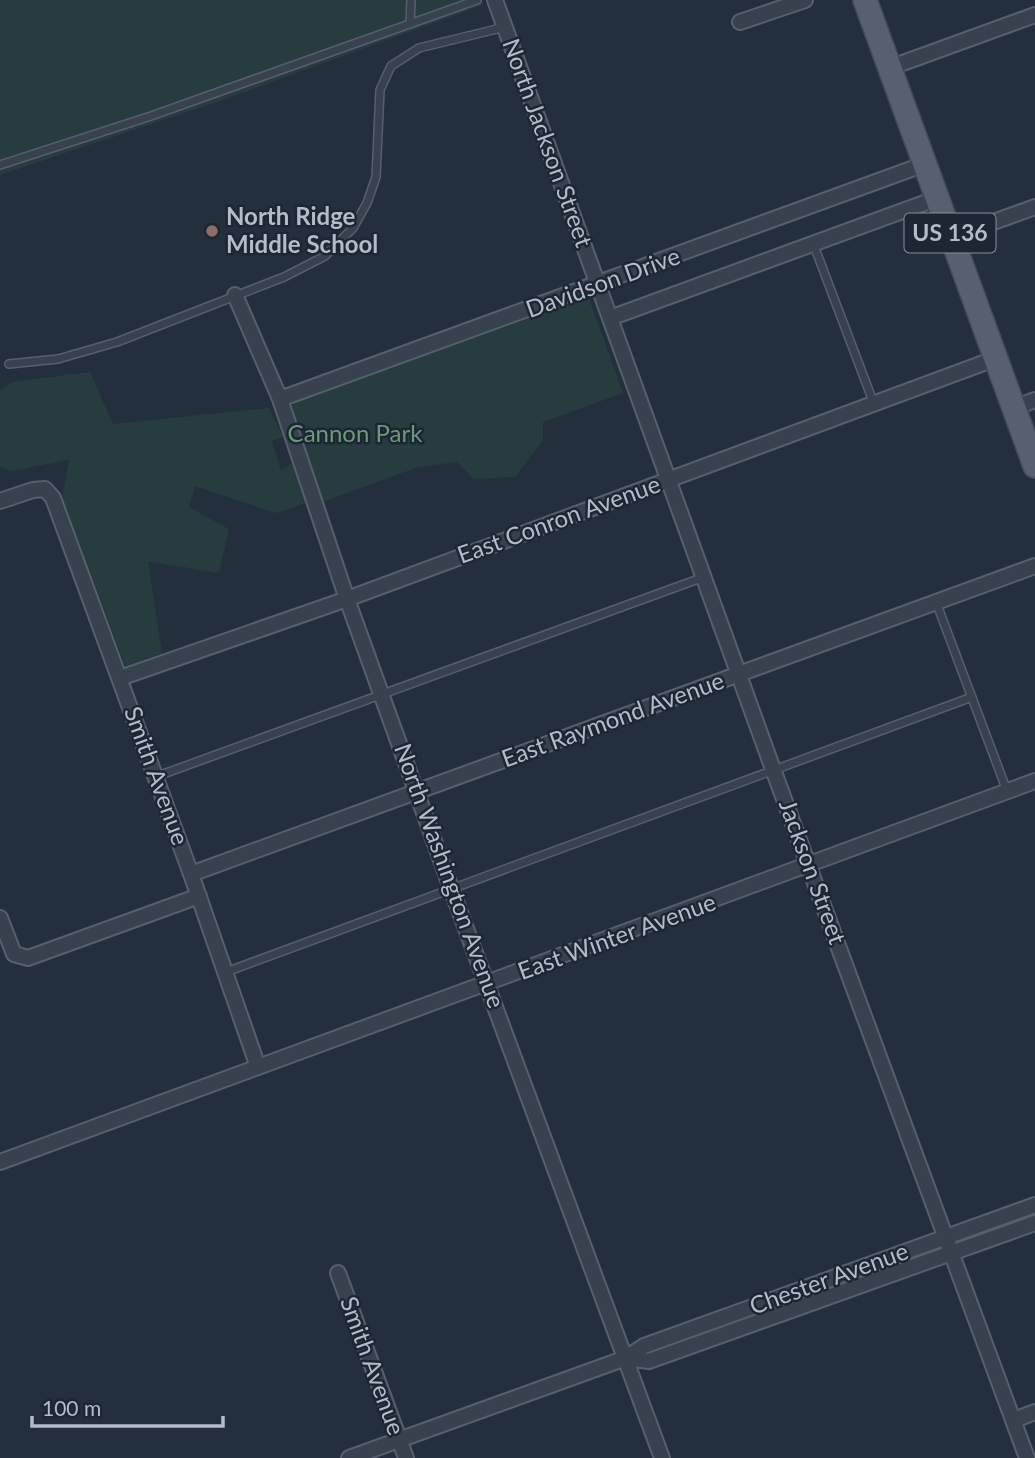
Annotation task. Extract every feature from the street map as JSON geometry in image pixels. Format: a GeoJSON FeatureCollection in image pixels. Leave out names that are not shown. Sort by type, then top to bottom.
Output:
{"type":"FeatureCollection","features":[{"type":"Feature","properties":{"kind":"main road","name":"US 136"},"geometry":{"type":"LineString","coordinates":[[865,0],[997,358],[1024,404],[1035,466]]}},
{"type":"Feature","properties":{"kind":"street","name":"North Jackson Street"},"geometry":{"type":"LineString","coordinates":[[495,0],[598,285]]}},
{"type":"Feature","properties":{"kind":"street"},"geometry":{"type":"LineString","coordinates":[[740,22],[805,0]]}},
{"type":"Feature","properties":{"kind":"street"},"geometry":{"type":"LineString","coordinates":[[889,68],[1035,15]]}},
{"type":"Feature","properties":{"kind":"street","name":"Davidson Drive"},"geometry":{"type":"LineString","coordinates":[[280,399],[598,285],[925,163]]}},
{"type":"Feature","properties":{"kind":"street","name":"Davidson Drive"},"geometry":{"type":"LineString","coordinates":[[610,318],[938,198]]}},
{"type":"Feature","properties":{"kind":"street"},"geometry":{"type":"LineString","coordinates":[[952,237],[1035,207]]}},
{"type":"Feature","properties":{"kind":"street","name":"Jackson Street"},"geometry":{"type":"LineString","coordinates":[[598,285],[1027,1458]]}},
{"type":"Feature","properties":{"kind":"street","name":"North Washington Avenue"},"geometry":{"type":"LineString","coordinates":[[235,295],[280,399],[347,598],[384,693],[451,888],[662,1458]]}},
{"type":"Feature","properties":{"kind":"street","name":"East Conron Avenue"},"geometry":{"type":"LineString","coordinates":[[120,678],[347,598],[997,358]]}},
{"type":"Feature","properties":{"kind":"street","name":"Smith Avenue"},"geometry":{"type":"LineString","coordinates":[[0,501],[33,490],[45,489],[53,498],[199,896],[258,1067]]}},
{"type":"Feature","properties":{"kind":"street","name":"East Raymond Avenue"},"geometry":{"type":"LineString","coordinates":[[191,874],[1035,566]]}},
{"type":"Feature","properties":{"kind":"street","name":"East Winter Avenue"},"geometry":{"type":"LineString","coordinates":[[0,1162],[1035,781]]}},
{"type":"Feature","properties":{"kind":"street"},"geometry":{"type":"LineString","coordinates":[[0,918],[14,954],[28,958],[199,896]]}},
{"type":"Feature","properties":{"kind":"street","name":"Chester Avenue"},"geometry":{"type":"LineString","coordinates":[[349,1458],[626,1358],[644,1346],[1035,1205]]}},
{"type":"Feature","properties":{"kind":"street","name":"Chester Avenue"},"geometry":{"type":"LineString","coordinates":[[626,1358],[649,1361],[1035,1223]]}},
{"type":"Feature","properties":{"kind":"street","name":"Smith Avenue"},"geometry":{"type":"LineString","coordinates":[[338,1273],[406,1458]]}},
{"type":"Feature","properties":{"kind":"street"},"geometry":{"type":"LineString","coordinates":[[839,1276],[845,1291]]}},
{"type":"Feature","properties":{"kind":"street"},"geometry":{"type":"LineString","coordinates":[[738,1312],[743,1327]]}},
{"type":"Feature","properties":{"kind":"street"},"geometry":{"type":"LineString","coordinates":[[1014,1420],[1035,1412]]}},
{"type":"Feature","properties":{"kind":"lane"},"geometry":{"type":"LineString","coordinates":[[410,24],[411,0]]}},
{"type":"Feature","properties":{"kind":"lane"},"geometry":{"type":"LineString","coordinates":[[0,165],[151,116],[477,0]]}},
{"type":"Feature","properties":{"kind":"lane"},"geometry":{"type":"LineString","coordinates":[[9,364],[58,359],[117,342],[284,277],[325,256],[354,228],[376,177],[380,90],[384,77],[398,58],[419,48],[505,27]]}},
{"type":"Feature","properties":{"kind":"lane"},"geometry":{"type":"LineString","coordinates":[[813,243],[874,405]]}},
{"type":"Feature","properties":{"kind":"lane"},"geometry":{"type":"LineString","coordinates":[[155,777],[705,576]]}},
{"type":"Feature","properties":{"kind":"lane"},"geometry":{"type":"LineString","coordinates":[[936,601],[1007,791]]}},
{"type":"Feature","properties":{"kind":"lane"},"geometry":{"type":"LineString","coordinates":[[226,972],[972,697]]}},
{"type":"Feature","properties":{"kind":"green space"},"geometry":{"type":"Polygon","coordinates":[[[0,0],[482,0],[483,5],[217,102],[0,175],[0,0]]]}},
{"type":"Feature","properties":{"kind":"green space","name":"Cannon Park"},"geometry":{"type":"Polygon","coordinates":[[[579,297],[589,299],[623,393],[543,422],[543,440],[515,477],[474,479],[457,462],[418,467],[320,503],[290,413],[296,399],[579,297]]]}},
{"type":"Feature","properties":{"kind":"green space"},"geometry":{"type":"Polygon","coordinates":[[[90,372],[113,424],[269,408],[283,437],[272,441],[281,471],[292,463],[306,503],[276,513],[195,486],[189,507],[229,529],[219,573],[148,561],[162,653],[126,667],[62,498],[69,460],[11,471],[0,466],[0,390],[13,382],[90,372]]]}},
{"type":"Feature","properties":{"kind":"place","name":"North Ridge Middle School"},"geometry":{"type":"Point","coordinates":[212,231]}}]}
